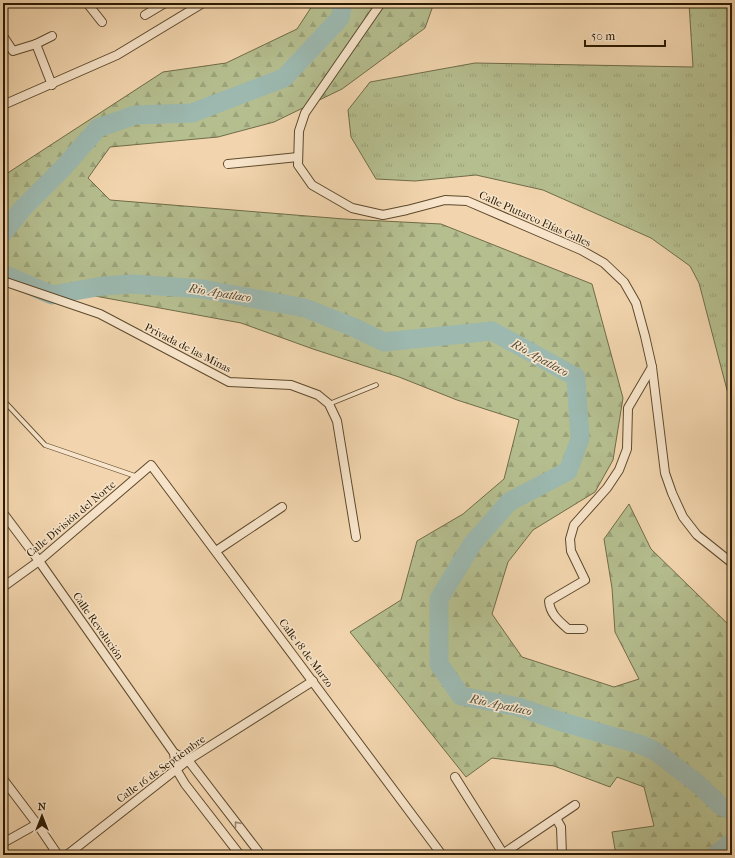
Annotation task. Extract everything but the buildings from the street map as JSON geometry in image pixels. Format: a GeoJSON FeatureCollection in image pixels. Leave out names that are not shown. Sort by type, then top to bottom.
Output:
{"type":"FeatureCollection","features":[{"type":"Feature","properties":{"kind":"street"},"geometry":{"type":"LineString","coordinates":[[87,3],[102,22]]}},
{"type":"Feature","properties":{"kind":"street"},"geometry":{"type":"LineString","coordinates":[[145,15],[165,3]]}},
{"type":"Feature","properties":{"kind":"street"},"geometry":{"type":"LineString","coordinates":[[3,105],[52,85],[117,55],[203,3]]}},
{"type":"Feature","properties":{"kind":"street","name":"Calle Plutarco Elías Calles"},"geometry":{"type":"LineString","coordinates":[[381,3],[304,113],[299,131],[298,165],[312,185],[352,208],[383,215],[445,200],[466,201],[581,250],[604,263],[624,282],[636,303],[646,336],[652,367],[665,473],[672,493],[683,517],[697,535],[732,563]]}},
{"type":"Feature","properties":{"kind":"street"},"geometry":{"type":"LineString","coordinates":[[3,36],[13,51],[36,44],[52,36]]}},
{"type":"Feature","properties":{"kind":"street"},"geometry":{"type":"LineString","coordinates":[[36,44],[52,85]]}},
{"type":"Feature","properties":{"kind":"street"},"geometry":{"type":"LineString","coordinates":[[228,164],[298,157]]}},
{"type":"Feature","properties":{"kind":"street","name":"Privada de las Minas"},"geometry":{"type":"LineString","coordinates":[[3,281],[100,314],[229,382],[291,385],[318,394],[329,404],[337,421],[356,536]]}},
{"type":"Feature","properties":{"kind":"street"},"geometry":{"type":"LineString","coordinates":[[583,629],[568,629],[550,610],[549,601],[585,580],[571,551],[570,539],[574,526],[607,488],[619,470],[626,449],[628,408],[652,367]]}},
{"type":"Feature","properties":{"kind":"street","name":"Calle División del Norte"},"geometry":{"type":"LineString","coordinates":[[3,587],[39,560],[151,465]]}},
{"type":"Feature","properties":{"kind":"street","name":"Calle 18 de Marzo"},"geometry":{"type":"LineString","coordinates":[[151,465],[442,855]]}},
{"type":"Feature","properties":{"kind":"street"},"geometry":{"type":"LineString","coordinates":[[216,551],[282,507]]}},
{"type":"Feature","properties":{"kind":"street","name":"Calle Revolución"},"geometry":{"type":"LineString","coordinates":[[3,513],[39,560],[174,753],[176,769],[185,784],[240,855]]}},
{"type":"Feature","properties":{"kind":"street","name":"Calle 16 de Septiembre"},"geometry":{"type":"LineString","coordinates":[[67,855],[188,760],[313,681]]}},
{"type":"Feature","properties":{"kind":"street","name":"Calle Revolución"},"geometry":{"type":"LineString","coordinates":[[174,753],[188,760],[261,855]]}},
{"type":"Feature","properties":{"kind":"street"},"geometry":{"type":"LineString","coordinates":[[454,777],[503,855],[575,804]]}},
{"type":"Feature","properties":{"kind":"street"},"geometry":{"type":"LineString","coordinates":[[3,780],[37,824],[58,855]]}},
{"type":"Feature","properties":{"kind":"street"},"geometry":{"type":"LineString","coordinates":[[556,818],[561,827],[562,855]]}},
{"type":"Feature","properties":{"kind":"street"},"geometry":{"type":"LineString","coordinates":[[3,843],[37,824]]}},
{"type":"Feature","properties":{"kind":"lane"},"geometry":{"type":"LineString","coordinates":[[329,404],[376,385]]}},
{"type":"Feature","properties":{"kind":"lane"},"geometry":{"type":"LineString","coordinates":[[3,400],[45,445],[138,477]]}},
{"type":"Feature","properties":{"kind":"green space"},"geometry":{"type":"Polygon","coordinates":[[[314,3],[434,3],[425,28],[342,89],[274,122],[218,137],[110,147],[88,178],[110,200],[344,219],[441,224],[592,284],[623,398],[613,460],[595,492],[533,530],[508,562],[492,614],[522,657],[614,687],[639,679],[615,632],[612,588],[604,539],[629,504],[651,549],[732,628],[732,855],[616,855],[612,832],[654,826],[644,787],[617,777],[610,787],[554,766],[492,758],[466,777],[350,632],[401,600],[417,541],[463,514],[504,479],[519,420],[457,400],[399,377],[313,349],[241,323],[95,296],[43,284],[3,266],[3,176],[163,72],[226,63],[297,29],[314,3]]]}},
{"type":"Feature","properties":{"kind":"green space"},"geometry":{"type":"Polygon","coordinates":[[[689,3],[732,3],[732,409],[699,283],[690,266],[651,238],[543,190],[476,175],[415,181],[376,179],[351,137],[348,110],[370,82],[475,63],[693,67],[689,3]]]}},
{"type":"Feature","properties":{"kind":"waterway","name":"Rio Apatlaco"},"geometry":{"type":"LineString","coordinates":[[3,233],[24,207],[63,168],[98,128],[135,115],[192,113],[284,78],[340,18],[343,3]]}},
{"type":"Feature","properties":{"kind":"waterway","name":"Rio Apatlaco"},"geometry":{"type":"LineString","coordinates":[[3,274],[52,295],[103,286],[132,284],[203,289],[305,308],[353,327],[384,342],[492,331],[576,377],[580,439],[568,471],[509,502],[473,543],[439,599],[439,664],[461,696],[519,707],[559,721],[642,745],[655,751],[698,784],[721,806],[732,810]]}},
{"type":"Feature","properties":{"kind":"waterway","name":"Rio Apatlaco"},"geometry":{"type":"LineString","coordinates":[[715,855],[732,842]]}}]}
